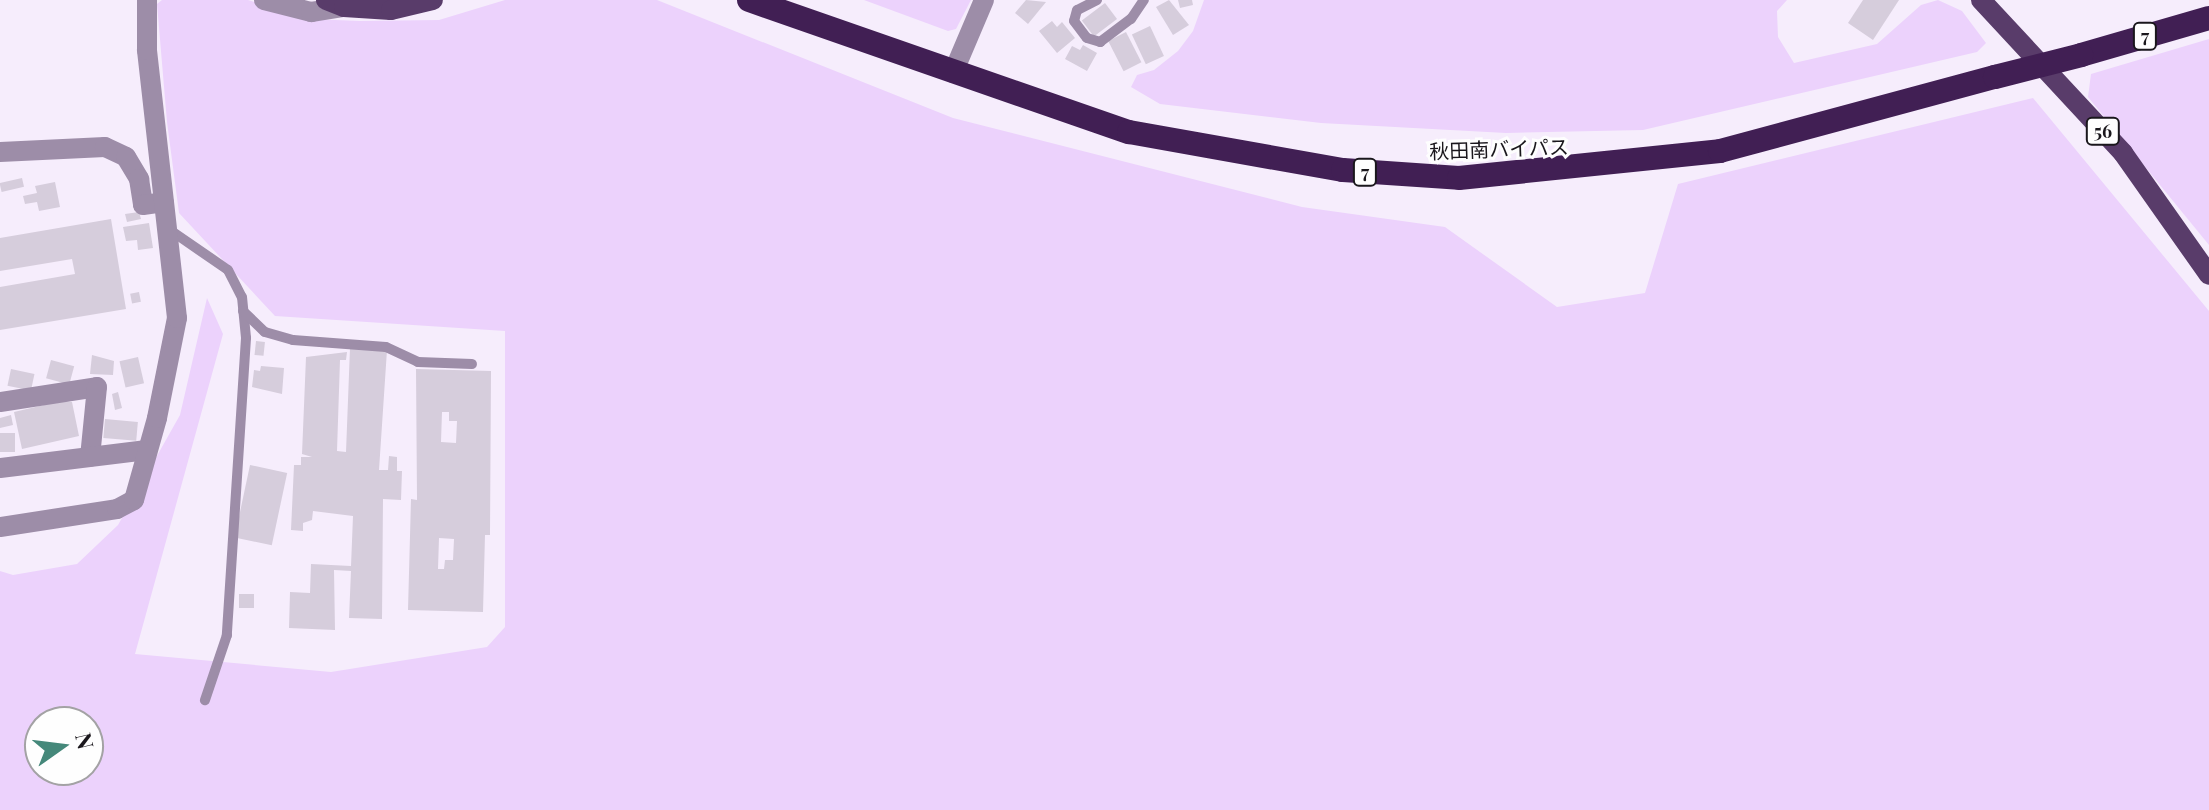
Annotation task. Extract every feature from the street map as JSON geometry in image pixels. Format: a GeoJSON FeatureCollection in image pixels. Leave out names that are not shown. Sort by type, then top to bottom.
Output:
{"type":"FeatureCollection","features":[{"type":"Feature","properties":{"kind":"highway","name":"秋田南バイパス"},"geometry":{"type":"LineString","coordinates":[[749,0],[1129,132],[1343,170],[1459,178],[1720,151],[2209,18]]}},
{"type":"Feature","properties":{"kind":"main road"},"geometry":{"type":"LineString","coordinates":[[335,4],[391,10],[433,0]]}},
{"type":"Feature","properties":{"kind":"main road","name":"56"},"geometry":{"type":"LineString","coordinates":[[1981,0],[2123,153],[2209,275]]}},
{"type":"Feature","properties":{"kind":"street"},"geometry":{"type":"LineString","coordinates":[[0,527],[117,509],[134,500],[177,318],[170,230],[164,202],[147,50],[147,0]]}},
{"type":"Feature","properties":{"kind":"street"},"geometry":{"type":"LineString","coordinates":[[264,0],[311,12],[335,4]]}},
{"type":"Feature","properties":{"kind":"street"},"geometry":{"type":"LineString","coordinates":[[953,73],[984,0]]}},
{"type":"Feature","properties":{"kind":"street"},"geometry":{"type":"LineString","coordinates":[[0,152],[105,147],[126,157],[139,179],[143,205],[164,202]]}},
{"type":"Feature","properties":{"kind":"street"},"geometry":{"type":"LineString","coordinates":[[0,402],[97,387],[90,457]]}},
{"type":"Feature","properties":{"kind":"street"},"geometry":{"type":"LineString","coordinates":[[0,468],[147,450]]}},
{"type":"Feature","properties":{"kind":"lane"},"geometry":{"type":"LineString","coordinates":[[1097,0],[1077,10],[1074,21],[1087,38],[1100,42],[1131,19],[1144,0]]}},
{"type":"Feature","properties":{"kind":"lane"},"geometry":{"type":"LineString","coordinates":[[170,230],[228,270],[243,311],[239,482],[227,635],[205,700]]}},
{"type":"Feature","properties":{"kind":"lane"},"geometry":{"type":"LineString","coordinates":[[243,311],[265,332],[293,340],[386,347],[418,362],[472,364]]}},
{"type":"Feature","properties":{"kind":"shaded area"},"geometry":{"type":"Polygon","coordinates":[[[162,0],[248,0],[311,19],[360,21],[439,20],[505,0],[657,0],[953,118],[1302,207],[1445,227],[1557,307],[1645,293],[1678,184],[2033,98],[2209,311],[2209,810],[0,810],[0,571],[13,575],[77,564],[118,525],[180,415],[207,298],[223,334],[135,654],[331,672],[487,647],[505,627],[505,331],[275,316],[179,213],[167,122],[157,4],[162,0]]]}},
{"type":"Feature","properties":{"kind":"shaded area"},"geometry":{"type":"Polygon","coordinates":[[[864,0],[971,0],[956,29],[948,31],[864,0]]]}},
{"type":"Feature","properties":{"kind":"shaded area"},"geometry":{"type":"Polygon","coordinates":[[[1204,0],[1787,0],[1777,11],[1778,37],[1794,63],[1877,44],[1921,5],[1938,0],[1962,11],[1986,43],[1977,52],[1643,130],[1506,133],[1321,123],[1160,104],[1131,87],[1137,75],[1154,70],[1178,51],[1193,31],[1204,0]]]}},
{"type":"Feature","properties":{"kind":"shaded area"},"geometry":{"type":"Polygon","coordinates":[[[2209,39],[2209,245],[2088,97],[2091,74],[2209,39]]]}},
{"type":"Feature","properties":{"kind":"building"},"geometry":{"type":"Polygon","coordinates":[[[1026,0],[1046,2],[1028,24],[1015,13],[1026,0]]]}},
{"type":"Feature","properties":{"kind":"building"},"geometry":{"type":"Polygon","coordinates":[[[1169,0],[1189,25],[1173,35],[1156,7],[1169,0]]]}},
{"type":"Feature","properties":{"kind":"building"},"geometry":{"type":"Polygon","coordinates":[[[1178,0],[1192,0],[1193,5],[1180,8],[1178,0]]]}},
{"type":"Feature","properties":{"kind":"building"},"geometry":{"type":"Polygon","coordinates":[[[1863,0],[1899,0],[1873,40],[1848,23],[1863,0]]]}},
{"type":"Feature","properties":{"kind":"building"},"geometry":{"type":"Polygon","coordinates":[[[1105,3],[1117,19],[1094,36],[1082,20],[1105,3]]]}},
{"type":"Feature","properties":{"kind":"building"},"geometry":{"type":"Polygon","coordinates":[[[1052,21],[1057,27],[1062,22],[1075,38],[1057,53],[1039,31],[1052,21]]]}},
{"type":"Feature","properties":{"kind":"building"},"geometry":{"type":"Polygon","coordinates":[[[1150,26],[1164,56],[1146,64],[1132,34],[1150,26]]]}},
{"type":"Feature","properties":{"kind":"building"},"geometry":{"type":"Polygon","coordinates":[[[1126,32],[1141,62],[1124,71],[1108,41],[1126,32]]]}},
{"type":"Feature","properties":{"kind":"building"},"geometry":{"type":"Polygon","coordinates":[[[1083,45],[1097,53],[1087,71],[1065,59],[1072,46],[1080,50],[1083,45]]]}},
{"type":"Feature","properties":{"kind":"building"},"geometry":{"type":"Polygon","coordinates":[[[22,178],[24,187],[2,192],[0,183],[22,178]]]}},
{"type":"Feature","properties":{"kind":"building"},"geometry":{"type":"Polygon","coordinates":[[[55,182],[60,207],[39,211],[37,202],[25,204],[23,196],[37,193],[35,186],[55,182]]]}},
{"type":"Feature","properties":{"kind":"building"},"geometry":{"type":"Polygon","coordinates":[[[139,212],[141,219],[127,222],[125,214],[139,212]]]}},
{"type":"Feature","properties":{"kind":"building"},"geometry":{"type":"Polygon","coordinates":[[[111,219],[126,309],[0,330],[0,287],[75,274],[72,259],[0,271],[0,238],[111,219]]]}},
{"type":"Feature","properties":{"kind":"building"},"geometry":{"type":"Polygon","coordinates":[[[149,223],[153,248],[138,250],[137,240],[126,241],[123,227],[149,223]]]}},
{"type":"Feature","properties":{"kind":"building"},"geometry":{"type":"Polygon","coordinates":[[[139,292],[141,302],[132,304],[130,294],[139,292]]]}},
{"type":"Feature","properties":{"kind":"building"},"geometry":{"type":"Polygon","coordinates":[[[256,341],[265,342],[263,356],[255,355],[256,341]]]}},
{"type":"Feature","properties":{"kind":"building"},"geometry":{"type":"Polygon","coordinates":[[[350,348],[387,350],[379,470],[388,470],[389,456],[397,457],[397,471],[402,471],[401,500],[383,499],[382,619],[349,618],[351,571],[334,570],[335,630],[289,628],[290,592],[310,593],[311,564],[351,566],[353,516],[313,511],[312,520],[303,523],[303,531],[291,530],[294,465],[301,465],[301,457],[312,457],[302,454],[306,357],[347,352],[346,360],[340,360],[337,451],[346,452],[350,348]]]}},
{"type":"Feature","properties":{"kind":"building"},"geometry":{"type":"Polygon","coordinates":[[[92,355],[114,361],[113,375],[90,374],[92,355]]]}},
{"type":"Feature","properties":{"kind":"building"},"geometry":{"type":"Polygon","coordinates":[[[138,357],[144,383],[126,388],[119,361],[138,357]]]}},
{"type":"Feature","properties":{"kind":"building"},"geometry":{"type":"Polygon","coordinates":[[[51,360],[74,366],[69,385],[46,378],[51,360]]]}},
{"type":"Feature","properties":{"kind":"building"},"geometry":{"type":"Polygon","coordinates":[[[261,366],[284,368],[282,394],[252,387],[254,370],[260,371],[261,366]]]}},
{"type":"Feature","properties":{"kind":"building"},"geometry":{"type":"Polygon","coordinates":[[[11,369],[34,374],[31,391],[7,386],[11,369]]]}},
{"type":"Feature","properties":{"kind":"building"},"geometry":{"type":"Polygon","coordinates":[[[416,369],[491,371],[490,535],[485,535],[483,612],[408,610],[411,499],[417,500],[416,369]],[[442,412],[441,442],[456,443],[457,421],[449,421],[449,412],[442,412]],[[439,538],[438,569],[444,569],[445,560],[453,560],[454,539],[439,538]]]}},
{"type":"Feature","properties":{"kind":"building"},"geometry":{"type":"Polygon","coordinates":[[[118,392],[122,408],[115,410],[112,394],[118,392]]]}},
{"type":"Feature","properties":{"kind":"building"},"geometry":{"type":"Polygon","coordinates":[[[61,401],[72,402],[79,436],[22,449],[14,412],[61,401]]]}},
{"type":"Feature","properties":{"kind":"building"},"geometry":{"type":"Polygon","coordinates":[[[11,415],[13,425],[0,428],[0,418],[11,415]]]}},
{"type":"Feature","properties":{"kind":"building"},"geometry":{"type":"Polygon","coordinates":[[[105,419],[138,422],[136,441],[103,438],[105,419]]]}},
{"type":"Feature","properties":{"kind":"building"},"geometry":{"type":"Polygon","coordinates":[[[0,433],[15,433],[15,452],[0,452],[0,433]]]}},
{"type":"Feature","properties":{"kind":"building"},"geometry":{"type":"Polygon","coordinates":[[[250,465],[287,473],[272,545],[235,537],[250,465]]]}},
{"type":"Feature","properties":{"kind":"building"},"geometry":{"type":"Polygon","coordinates":[[[239,594],[254,594],[254,608],[239,608],[239,594]]]}}]}
